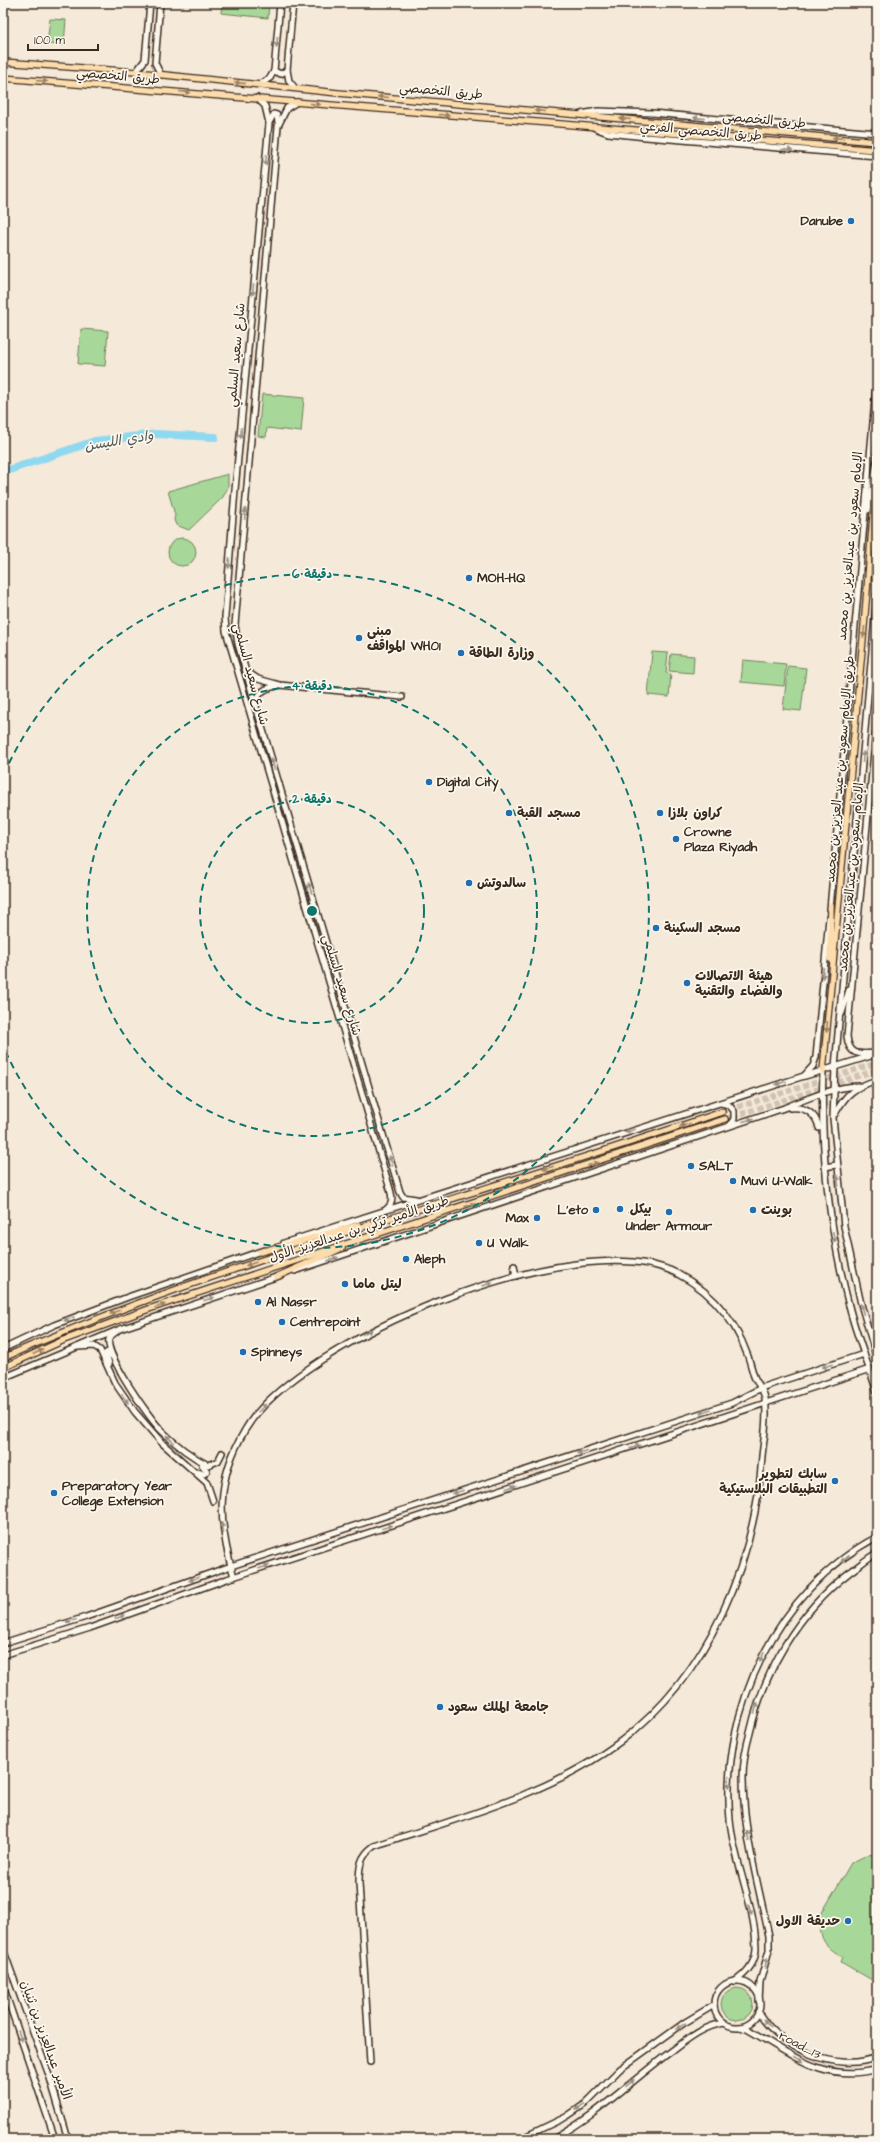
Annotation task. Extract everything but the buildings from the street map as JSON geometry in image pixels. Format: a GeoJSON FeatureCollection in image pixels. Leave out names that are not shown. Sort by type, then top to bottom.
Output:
{"type":"FeatureCollection","features":[{"type":"Feature","properties":{"kind":"main road","name":"طريق التخصصي"},"geometry":{"type":"LineString","coordinates":[[3,62],[136,72],[259,85],[877,142]]}},
{"type":"Feature","properties":{"kind":"main road","name":"طريق التخصصي"},"geometry":{"type":"LineString","coordinates":[[3,78],[257,98],[595,128],[637,130],[877,150]]}},
{"type":"Feature","properties":{"kind":"main road","name":"طريق الإمام سعود بن عبد العزيز بن محمد"},"geometry":{"type":"LineString","coordinates":[[823,1071],[845,846],[877,468]]}},
{"type":"Feature","properties":{"kind":"main road"},"geometry":{"type":"LineString","coordinates":[[830,988],[831,905]]}},
{"type":"Feature","properties":{"kind":"main road","name":"طريق الأمير تركي بن عبدالعزيز الأول"},"geometry":{"type":"LineString","coordinates":[[3,1358],[56,1334],[131,1306],[281,1254],[722,1112]]}},
{"type":"Feature","properties":{"kind":"main road","name":"طريق الأمير تركي بن عبدالعزيز الأول"},"geometry":{"type":"LineString","coordinates":[[3,1368],[64,1340],[390,1229],[462,1208],[725,1119]]}},
{"type":"Feature","properties":{"kind":"main road"},"geometry":{"type":"LineString","coordinates":[[260,1252],[398,1216]]}},
{"type":"Feature","properties":{"kind":"main road"},"geometry":{"type":"LineString","coordinates":[[276,1277],[390,1229]]}},
{"type":"Feature","properties":{"kind":"street"},"geometry":{"type":"LineString","coordinates":[[136,72],[145,60],[151,3]]}},
{"type":"Feature","properties":{"kind":"street"},"geometry":{"type":"LineString","coordinates":[[159,3],[155,63],[161,75]]}},
{"type":"Feature","properties":{"kind":"street"},"geometry":{"type":"LineString","coordinates":[[259,85],[270,78],[274,71],[280,3]]}},
{"type":"Feature","properties":{"kind":"street"},"geometry":{"type":"LineString","coordinates":[[293,3],[286,70],[289,81],[295,88]]}},
{"type":"Feature","properties":{"kind":"street"},"geometry":{"type":"LineString","coordinates":[[148,22],[158,23]]}},
{"type":"Feature","properties":{"kind":"street"},"geometry":{"type":"LineString","coordinates":[[145,60],[148,63],[155,63]]}},
{"type":"Feature","properties":{"kind":"street"},"geometry":{"type":"LineString","coordinates":[[274,71],[281,74],[286,70]]}},
{"type":"Feature","properties":{"kind":"street","name":"شارع سعيد السلمي"},"geometry":{"type":"LineString","coordinates":[[257,98],[265,106],[270,123],[235,490],[225,617],[226,631],[393,1198],[392,1203],[380,1214]]}},
{"type":"Feature","properties":{"kind":"street","name":"شارع سعيد السلمي"},"geometry":{"type":"LineString","coordinates":[[297,102],[287,108],[278,126],[269,248],[250,436],[235,625],[255,703],[398,1186],[403,1198],[423,1199]]}},
{"type":"Feature","properties":{"kind":"street","name":"طريق التخصصي الفرعي"},"geometry":{"type":"LineString","coordinates":[[579,114],[598,111],[652,114],[877,133]]}},
{"type":"Feature","properties":{"kind":"street"},"geometry":{"type":"LineString","coordinates":[[270,123],[274,114],[277,115],[278,126]]}},
{"type":"Feature","properties":{"kind":"street","name":"طريق التخصصي الفرعي"},"geometry":{"type":"LineString","coordinates":[[595,128],[608,133],[646,137],[877,156]]}},
{"type":"Feature","properties":{"kind":"street"},"geometry":{"type":"LineString","coordinates":[[267,146],[276,148]]}},
{"type":"Feature","properties":{"kind":"street"},"geometry":{"type":"LineString","coordinates":[[258,247],[269,248]]}},
{"type":"Feature","properties":{"kind":"street","name":"الإمام سعود بن عبدالعزيز بن محمد"},"geometry":{"type":"LineString","coordinates":[[804,1076],[813,1066],[817,1052],[877,377]]}},
{"type":"Feature","properties":{"kind":"street"},"geometry":{"type":"LineString","coordinates":[[865,520],[877,462]]}},
{"type":"Feature","properties":{"kind":"street","name":"طريق الإمام سعود بن عبد العزيز بن محمد"},"geometry":{"type":"LineString","coordinates":[[836,1089],[839,1022],[877,595]]}},
{"type":"Feature","properties":{"kind":"street"},"geometry":{"type":"LineString","coordinates":[[868,696],[877,650]]}},
{"type":"Feature","properties":{"kind":"street"},"geometry":{"type":"LineString","coordinates":[[246,670],[258,679],[280,685],[402,697]]}},
{"type":"Feature","properties":{"kind":"street"},"geometry":{"type":"LineString","coordinates":[[255,703],[259,694],[263,690],[280,685]]}},
{"type":"Feature","properties":{"kind":"street","name":"الإمام سعود بن عبدالعزيز بن محمد"},"geometry":{"type":"LineString","coordinates":[[877,720],[847,1036],[848,1045],[854,1052],[859,1054],[877,1053]]}},
{"type":"Feature","properties":{"kind":"street"},"geometry":{"type":"LineString","coordinates":[[839,1022],[853,978]]}},
{"type":"Feature","properties":{"kind":"street"},"geometry":{"type":"LineString","coordinates":[[3,1349],[54,1325],[128,1297],[309,1234],[380,1214],[570,1150],[877,1053]]}},
{"type":"Feature","properties":{"kind":"street"},"geometry":{"type":"LineString","coordinates":[[823,1071],[822,1138],[832,1229],[849,1306],[877,1392]]}},
{"type":"Feature","properties":{"kind":"street"},"geometry":{"type":"LineString","coordinates":[[3,1378],[120,1329],[722,1129],[784,1108],[822,1092],[859,1086],[877,1080]]}},
{"type":"Feature","properties":{"kind":"street"},"geometry":{"type":"LineString","coordinates":[[833,1118],[842,1099],[859,1086]]}},
{"type":"Feature","properties":{"kind":"street"},"geometry":{"type":"LineString","coordinates":[[836,1089],[833,1118],[836,1165],[844,1226],[861,1304],[877,1359]]}},
{"type":"Feature","properties":{"kind":"street"},"geometry":{"type":"LineString","coordinates":[[716,1104],[729,1105],[734,1111],[733,1122],[722,1129]]}},
{"type":"Feature","properties":{"kind":"street"},"geometry":{"type":"LineString","coordinates":[[784,1108],[797,1107],[809,1112],[818,1122],[822,1138]]}},
{"type":"Feature","properties":{"kind":"street"},"geometry":{"type":"LineString","coordinates":[[825,1167],[836,1165]]}},
{"type":"Feature","properties":{"kind":"street"},"geometry":{"type":"LineString","coordinates":[[390,1189],[393,1194],[396,1194],[398,1193],[398,1186]]}},
{"type":"Feature","properties":{"kind":"street"},"geometry":{"type":"LineString","coordinates":[[234,1577],[222,1531],[225,1479],[237,1446],[254,1416],[297,1377],[350,1341],[410,1312],[516,1276],[573,1265],[615,1260],[633,1261],[661,1266],[673,1271],[704,1291],[731,1320],[748,1353],[754,1378],[762,1387],[766,1404],[760,1487],[745,1557],[729,1597],[710,1635],[675,1689],[645,1720],[620,1742],[585,1764],[518,1798],[374,1846],[367,1851],[362,1858],[359,1864],[359,1883],[370,2062]]}},
{"type":"Feature","properties":{"kind":"street"},"geometry":{"type":"LineString","coordinates":[[514,1266],[516,1276]]}},
{"type":"Feature","properties":{"kind":"street"},"geometry":{"type":"LineString","coordinates":[[116,1362],[109,1339],[120,1329]]}},
{"type":"Feature","properties":{"kind":"street"},"geometry":{"type":"LineString","coordinates":[[75,1347],[98,1348],[115,1383],[148,1428],[207,1483],[212,1492],[213,1501]]}},
{"type":"Feature","properties":{"kind":"street"},"geometry":{"type":"LineString","coordinates":[[115,1383],[106,1353],[110,1353],[143,1408],[160,1429],[207,1470],[202,1474],[186,1465]]}},
{"type":"Feature","properties":{"kind":"street"},"geometry":{"type":"LineString","coordinates":[[3,1643],[86,1617],[231,1566],[732,1403],[762,1387],[864,1354]]}},
{"type":"Feature","properties":{"kind":"street"},"geometry":{"type":"LineString","coordinates":[[3,1656],[90,1628],[234,1577],[870,1369]]}},
{"type":"Feature","properties":{"kind":"street"},"geometry":{"type":"LineString","coordinates":[[185,1452],[208,1465],[218,1461],[222,1453]]}},
{"type":"Feature","properties":{"kind":"street"},"geometry":{"type":"LineString","coordinates":[[562,1458],[566,1469]]}},
{"type":"Feature","properties":{"kind":"street"},"geometry":{"type":"LineString","coordinates":[[734,1982],[745,1975],[752,1964],[756,1949],[753,1923],[737,1859],[730,1821],[728,1778],[734,1739],[744,1701],[765,1650],[787,1614],[823,1576],[861,1545],[877,1537]]}},
{"type":"Feature","properties":{"kind":"street"},"geometry":{"type":"LineString","coordinates":[[553,2139],[593,2114],[651,2065],[694,2035],[710,2026],[724,2023],[740,2027],[750,2023],[758,2012],[760,1982],[767,1957],[769,1936],[744,1817],[743,1776],[747,1743],[756,1706],[778,1656],[797,1624],[833,1586],[877,1553]]}},
{"type":"Feature","properties":{"kind":"street"},"geometry":{"type":"LineString","coordinates":[[86,1617],[90,1628]]}},
{"type":"Feature","properties":{"kind":"street","name":"الأمير عبدالعزيز بن ثنيان"},"geometry":{"type":"LineString","coordinates":[[3,1949],[50,2078],[68,2139]]}},
{"type":"Feature","properties":{"kind":"street"},"geometry":{"type":"LineString","coordinates":[[724,2023],[716,2013],[714,2005],[718,1991],[726,1984],[741,1982],[751,1987],[756,1992],[759,2001]]}},
{"type":"Feature","properties":{"kind":"street","name":"الأمير عبدالعزيز بن ثنيان"},"geometry":{"type":"LineString","coordinates":[[3,1986],[55,2139]]}},
{"type":"Feature","properties":{"kind":"street"},"geometry":{"type":"LineString","coordinates":[[520,2139],[566,2117],[585,2104],[620,2069],[684,2023],[714,2005]]}},
{"type":"Feature","properties":{"kind":"street"},"geometry":{"type":"LineString","coordinates":[[758,2012],[764,2022],[789,2043],[810,2055],[846,2063],[877,2057]]}},
{"type":"Feature","properties":{"kind":"street","name":"road_13"},"geometry":{"type":"LineString","coordinates":[[740,2027],[747,2029],[810,2066],[861,2073],[877,2069]]}},
{"type":"Feature","properties":{"kind":"green space"},"geometry":{"type":"Polygon","coordinates":[[[222,3],[269,3],[268,18],[221,13],[222,3]]]}},
{"type":"Feature","properties":{"kind":"green space"},"geometry":{"type":"Polygon","coordinates":[[[50,19],[66,20],[64,45],[47,44],[50,19]]]}},
{"type":"Feature","properties":{"kind":"green space"},"geometry":{"type":"Polygon","coordinates":[[[81,329],[108,331],[105,366],[78,364],[81,329]]]}},
{"type":"Feature","properties":{"kind":"green space"},"geometry":{"type":"Polygon","coordinates":[[[262,394],[304,398],[301,432],[267,428],[266,437],[258,436],[262,394]]]}},
{"type":"Feature","properties":{"kind":"green space"},"geometry":{"type":"Polygon","coordinates":[[[228,474],[228,487],[223,497],[189,530],[176,525],[174,520],[175,515],[168,491],[228,474]]]}},
{"type":"Feature","properties":{"kind":"green space"},"geometry":{"type":"Polygon","coordinates":[[[182,538],[188,539],[192,542],[195,546],[195,558],[192,562],[188,565],[182,566],[176,565],[172,562],[169,558],[168,552],[169,546],[172,542],[176,539],[182,538]]]}},
{"type":"Feature","properties":{"kind":"green space"},"geometry":{"type":"Polygon","coordinates":[[[652,652],[668,653],[666,673],[671,674],[669,697],[648,695],[652,652]]]}},
{"type":"Feature","properties":{"kind":"green space"},"geometry":{"type":"Polygon","coordinates":[[[671,654],[694,656],[693,673],[669,671],[671,654]]]}},
{"type":"Feature","properties":{"kind":"green space"},"geometry":{"type":"Polygon","coordinates":[[[743,660],[786,664],[784,686],[741,682],[743,660]]]}},
{"type":"Feature","properties":{"kind":"green space"},"geometry":{"type":"Polygon","coordinates":[[[788,666],[806,668],[801,711],[783,709],[788,666]]]}},
{"type":"Feature","properties":{"kind":"green space","name":"حديقة الاول"},"geometry":{"type":"Polygon","coordinates":[[[877,1854],[877,1983],[841,1962],[843,1957],[831,1949],[824,1941],[820,1931],[820,1916],[851,1863],[867,1855],[877,1854]]]}},
{"type":"Feature","properties":{"kind":"green space"},"geometry":{"type":"Polygon","coordinates":[[[737,1988],[743,1989],[750,1995],[753,2004],[752,2010],[746,2017],[737,2020],[731,2019],[724,2013],[721,2004],[722,1998],[728,1991],[737,1988]]]}},
{"type":"Feature","properties":{"kind":"waterway","name":"وادي الليسن"},"geometry":{"type":"LineString","coordinates":[[3,472],[95,441],[156,434],[215,437]]}},
{"type":"Feature","properties":{"kind":"tunnel"},"geometry":{"type":"LineString","coordinates":[[722,1112],[877,1063]]}},
{"type":"Feature","properties":{"kind":"tunnel"},"geometry":{"type":"LineString","coordinates":[[725,1119],[877,1070]]}},
{"type":"Feature","properties":{"kind":"place","name":"Danube"},"geometry":{"type":"Point","coordinates":[851,221]}},
{"type":"Feature","properties":{"kind":"place","name":"MOH-HQ"},"geometry":{"type":"Point","coordinates":[469,578]}},
{"type":"Feature","properties":{"kind":"place","name":"مبنى المواقف WH01"},"geometry":{"type":"Point","coordinates":[359,638]}},
{"type":"Feature","properties":{"kind":"place","name":"وزارة الطاقة"},"geometry":{"type":"Point","coordinates":[461,653]}},
{"type":"Feature","properties":{"kind":"place","name":"Digital City"},"geometry":{"type":"Point","coordinates":[429,782]}},
{"type":"Feature","properties":{"kind":"place","name":"مسجد القبة"},"geometry":{"type":"Point","coordinates":[509,813]}},
{"type":"Feature","properties":{"kind":"place","name":"كراون بلازا"},"geometry":{"type":"Point","coordinates":[660,813]}},
{"type":"Feature","properties":{"kind":"place","name":"Crowne Plaza Riyadh"},"geometry":{"type":"Point","coordinates":[676,839]}},
{"type":"Feature","properties":{"kind":"place","name":"سالدوتش"},"geometry":{"type":"Point","coordinates":[469,883]}},
{"type":"Feature","properties":{"kind":"place","name":"مسجد السكينة"},"geometry":{"type":"Point","coordinates":[656,928]}},
{"type":"Feature","properties":{"kind":"place","name":"هيئة الاتصالات والفضاء والتقنية"},"geometry":{"type":"Point","coordinates":[687,983]}},
{"type":"Feature","properties":{"kind":"place","name":"SALT"},"geometry":{"type":"Point","coordinates":[691,1166]}},
{"type":"Feature","properties":{"kind":"place","name":"Muvi U-Walk"},"geometry":{"type":"Point","coordinates":[733,1181]}},
{"type":"Feature","properties":{"kind":"place","name":".بيكل"},"geometry":{"type":"Point","coordinates":[620,1209]}},
{"type":"Feature","properties":{"kind":"place","name":"L'eto"},"geometry":{"type":"Point","coordinates":[596,1210]}},
{"type":"Feature","properties":{"kind":"place","name":"بوينت"},"geometry":{"type":"Point","coordinates":[753,1210]}},
{"type":"Feature","properties":{"kind":"place","name":"Under Armour"},"geometry":{"type":"Point","coordinates":[669,1212]}},
{"type":"Feature","properties":{"kind":"place","name":"Max"},"geometry":{"type":"Point","coordinates":[537,1218]}},
{"type":"Feature","properties":{"kind":"place","name":"U Walk"},"geometry":{"type":"Point","coordinates":[479,1243]}},
{"type":"Feature","properties":{"kind":"place","name":"Aleph"},"geometry":{"type":"Point","coordinates":[406,1259]}},
{"type":"Feature","properties":{"kind":"place","name":"ليتل ماما"},"geometry":{"type":"Point","coordinates":[345,1284]}},
{"type":"Feature","properties":{"kind":"place","name":"Al Nassr"},"geometry":{"type":"Point","coordinates":[258,1302]}},
{"type":"Feature","properties":{"kind":"place","name":"Centrepoint"},"geometry":{"type":"Point","coordinates":[282,1322]}},
{"type":"Feature","properties":{"kind":"place","name":"Spinneys"},"geometry":{"type":"Point","coordinates":[243,1352]}},
{"type":"Feature","properties":{"kind":"place","name":"سابك لتطوير التطبيقات البلاستيكية"},"geometry":{"type":"Point","coordinates":[835,1481]}},
{"type":"Feature","properties":{"kind":"place","name":"Preparatory Year College Extension"},"geometry":{"type":"Point","coordinates":[54,1493]}},
{"type":"Feature","properties":{"kind":"place","name":"جامعة الملك سعود"},"geometry":{"type":"Point","coordinates":[440,1707]}},
{"type":"Feature","properties":{"kind":"place","name":"حديقة الاول"},"geometry":{"type":"Point","coordinates":[848,1921]}}]}
